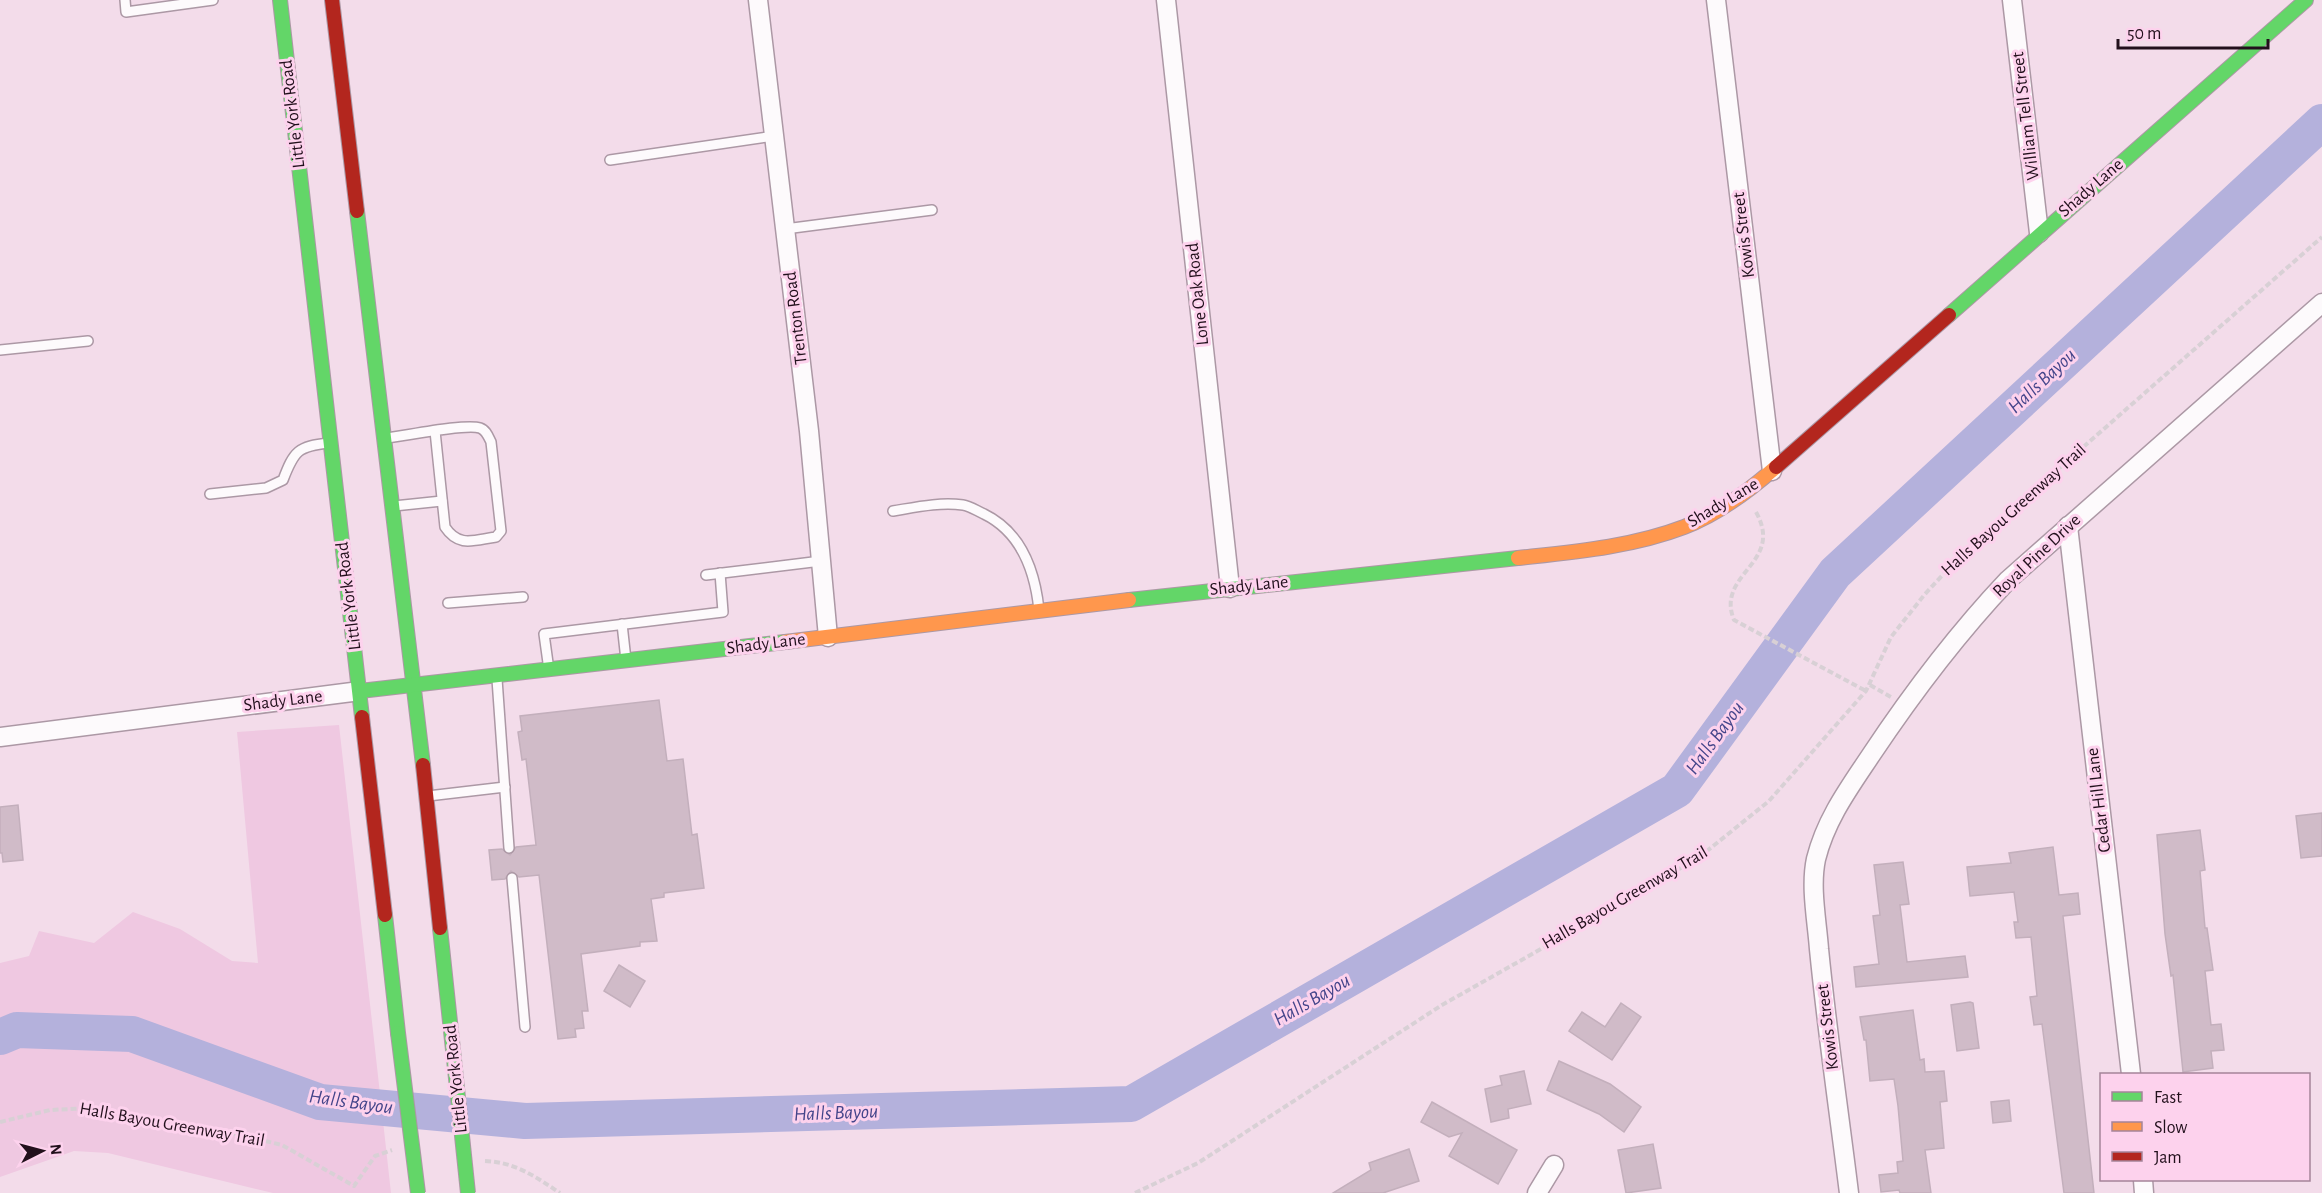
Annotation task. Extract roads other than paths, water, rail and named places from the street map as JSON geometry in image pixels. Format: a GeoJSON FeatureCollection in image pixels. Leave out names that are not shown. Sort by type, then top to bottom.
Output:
{"type":"FeatureCollection","features":[{"type":"Feature","properties":{"kind":"main road","name":"Little York Road"},"geometry":{"type":"LineString","coordinates":[[280,0],[418,1193]]}},
{"type":"Feature","properties":{"kind":"main road","name":"Little York Road"},"geometry":{"type":"LineString","coordinates":[[332,0],[414,685],[468,1193]]}},
{"type":"Feature","properties":{"kind":"main road","name":"Shady Lane"},"geometry":{"type":"LineString","coordinates":[[360,691],[549,671],[1230,588],[1600,549],[1685,527],[1745,493],[1772,471],[2039,233],[2306,0]]}},
{"type":"Feature","properties":{"kind":"street","name":"Trenton Road"},"geometry":{"type":"LineString","coordinates":[[758,0],[809,430],[828,637]]}},
{"type":"Feature","properties":{"kind":"street","name":"Lone Oak Road"},"geometry":{"type":"LineString","coordinates":[[1166,0],[1230,588]]}},
{"type":"Feature","properties":{"kind":"street","name":"Kowis Street"},"geometry":{"type":"LineString","coordinates":[[1716,0],[1772,471]]}},
{"type":"Feature","properties":{"kind":"street","name":"William Tell Street"},"geometry":{"type":"LineString","coordinates":[[2012,0],[2039,233]]}},
{"type":"Feature","properties":{"kind":"street","name":"Royal Pine Drive"},"geometry":{"type":"LineString","coordinates":[[1816,861],[1825,831],[1840,801],[1933,666],[1968,622],[2008,580],[2322,303]]}},
{"type":"Feature","properties":{"kind":"street","name":"Cedar Hill Lane"},"geometry":{"type":"LineString","coordinates":[[2068,526],[2131,1073]]}},
{"type":"Feature","properties":{"kind":"street","name":"Shady Lane"},"geometry":{"type":"LineString","coordinates":[[0,737],[360,691]]}},
{"type":"Feature","properties":{"kind":"street","name":"Kowis Street"},"geometry":{"type":"LineString","coordinates":[[1816,861],[1815,887],[1821,964],[1849,1193]]}},
{"type":"Feature","properties":{"kind":"street"},"geometry":{"type":"LineString","coordinates":[[1537,1193],[1554,1165]]}},
{"type":"Feature","properties":{"kind":"lane"},"geometry":{"type":"LineString","coordinates":[[125,0],[126,12],[213,0]]}},
{"type":"Feature","properties":{"kind":"lane"},"geometry":{"type":"LineString","coordinates":[[610,160],[774,136]]}},
{"type":"Feature","properties":{"kind":"lane"},"geometry":{"type":"LineString","coordinates":[[785,229],[932,210]]}},
{"type":"Feature","properties":{"kind":"lane"},"geometry":{"type":"LineString","coordinates":[[0,350],[88,341]]}},
{"type":"Feature","properties":{"kind":"lane"},"geometry":{"type":"LineString","coordinates":[[384,438],[435,431],[478,427],[486,431],[491,441],[501,531],[496,537],[461,541],[452,538],[445,527],[435,431]]}},
{"type":"Feature","properties":{"kind":"lane"},"geometry":{"type":"LineString","coordinates":[[210,494],[266,488],[283,480],[294,454],[304,446],[331,442]]}},
{"type":"Feature","properties":{"kind":"lane"},"geometry":{"type":"LineString","coordinates":[[392,506],[442,501]]}},
{"type":"Feature","properties":{"kind":"lane"},"geometry":{"type":"LineString","coordinates":[[894,511],[931,504],[965,505],[996,520],[1015,539],[1029,562],[1036,586],[1039,612]]}},
{"type":"Feature","properties":{"kind":"lane"},"geometry":{"type":"LineString","coordinates":[[706,574],[821,561]]}},
{"type":"Feature","properties":{"kind":"lane"},"geometry":{"type":"LineString","coordinates":[[549,671],[544,634],[723,612],[720,573]]}},
{"type":"Feature","properties":{"kind":"lane"},"geometry":{"type":"LineString","coordinates":[[448,603],[523,597]]}},
{"type":"Feature","properties":{"kind":"lane"},"geometry":{"type":"LineString","coordinates":[[622,624],[627,661]]}},
{"type":"Feature","properties":{"kind":"lane"},"geometry":{"type":"LineString","coordinates":[[496,677],[509,848]]}},
{"type":"Feature","properties":{"kind":"lane"},"geometry":{"type":"LineString","coordinates":[[425,797],[505,787]]}},
{"type":"Feature","properties":{"kind":"lane"},"geometry":{"type":"LineString","coordinates":[[512,878],[525,1027]]}},
{"type":"Feature","properties":{"kind":"waterway","name":"Halls Bayou"},"geometry":{"type":"LineString","coordinates":[[0,1037],[17,1030],[132,1034],[320,1102],[525,1121],[1131,1104],[1677,790],[1835,573],[2322,122]]}}]}
